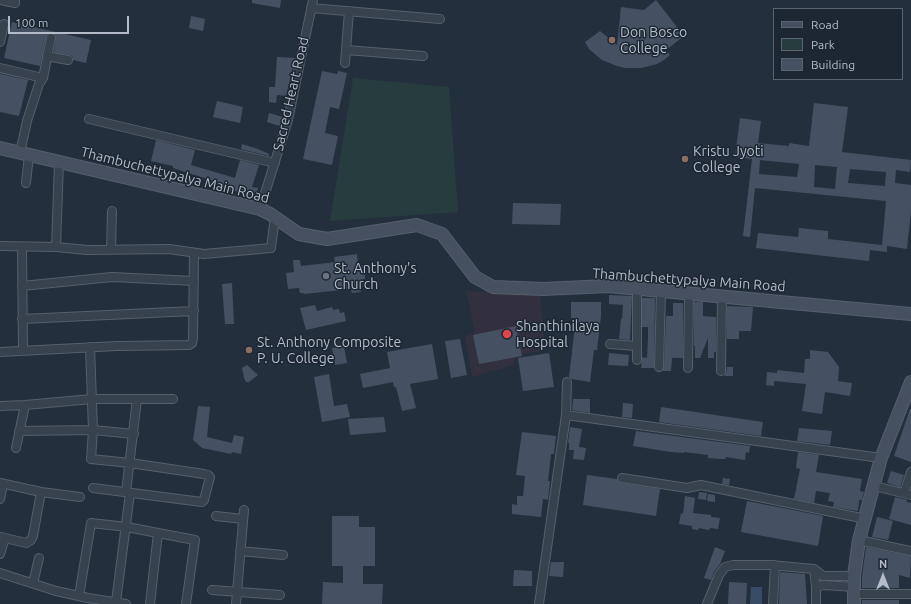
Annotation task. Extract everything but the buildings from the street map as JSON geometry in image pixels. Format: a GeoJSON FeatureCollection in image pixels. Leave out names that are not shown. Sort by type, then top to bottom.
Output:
{"type":"FeatureCollection","features":[{"type":"Feature","properties":{"kind":"main road","name":"Thambuchettypalya Main Road"},"geometry":{"type":"LineString","coordinates":[[0,148],[260,209],[275,217],[298,234],[327,239],[417,225],[442,234],[475,277],[493,287],[543,289],[608,286],[911,314]]}},
{"type":"Feature","properties":{"kind":"main road"},"geometry":{"type":"LineString","coordinates":[[854,590],[859,540],[866,520],[881,458],[911,382]]}},
{"type":"Feature","properties":{"kind":"street"},"geometry":{"type":"LineString","coordinates":[[1,0],[15,3],[15,0]]}},
{"type":"Feature","properties":{"kind":"street"},"geometry":{"type":"LineString","coordinates":[[312,4],[349,11],[440,19]]}},
{"type":"Feature","properties":{"kind":"street","name":"Sacred Heart Road"},"geometry":{"type":"LineString","coordinates":[[260,209],[288,120],[312,4]]}},
{"type":"Feature","properties":{"kind":"street"},"geometry":{"type":"LineString","coordinates":[[345,63],[349,11]]}},
{"type":"Feature","properties":{"kind":"street"},"geometry":{"type":"LineString","coordinates":[[0,42],[4,24]]}},
{"type":"Feature","properties":{"kind":"street"},"geometry":{"type":"LineString","coordinates":[[26,183],[25,154],[27,121],[39,84],[43,78],[51,38]]}},
{"type":"Feature","properties":{"kind":"street"},"geometry":{"type":"LineString","coordinates":[[346,50],[423,56]]}},
{"type":"Feature","properties":{"kind":"street"},"geometry":{"type":"LineString","coordinates":[[47,56],[68,60]]}},
{"type":"Feature","properties":{"kind":"street"},"geometry":{"type":"LineString","coordinates":[[0,68],[43,78]]}},
{"type":"Feature","properties":{"kind":"street"},"geometry":{"type":"LineString","coordinates":[[89,119],[275,163]]}},
{"type":"Feature","properties":{"kind":"street"},"geometry":{"type":"LineString","coordinates":[[56,247],[59,162]]}},
{"type":"Feature","properties":{"kind":"street"},"geometry":{"type":"LineString","coordinates":[[111,250],[112,211]]}},
{"type":"Feature","properties":{"kind":"street"},"geometry":{"type":"LineString","coordinates":[[0,246],[56,247],[87,250],[169,249],[204,254],[271,248],[275,217]]}},
{"type":"Feature","properties":{"kind":"street"},"geometry":{"type":"LineString","coordinates":[[22,247],[23,350]]}},
{"type":"Feature","properties":{"kind":"street"},"geometry":{"type":"LineString","coordinates":[[0,352],[90,347],[189,345],[192,343],[193,339],[194,253]]}},
{"type":"Feature","properties":{"kind":"street"},"geometry":{"type":"LineString","coordinates":[[22,286],[112,277],[194,281]]}},
{"type":"Feature","properties":{"kind":"street"},"geometry":{"type":"LineString","coordinates":[[637,289],[637,360]]}},
{"type":"Feature","properties":{"kind":"street"},"geometry":{"type":"LineString","coordinates":[[659,367],[661,291]]}},
{"type":"Feature","properties":{"kind":"street"},"geometry":{"type":"LineString","coordinates":[[688,368],[689,294]]}},
{"type":"Feature","properties":{"kind":"street"},"geometry":{"type":"LineString","coordinates":[[721,371],[722,297]]}},
{"type":"Feature","properties":{"kind":"street"},"geometry":{"type":"LineString","coordinates":[[22,319],[194,311]]}},
{"type":"Feature","properties":{"kind":"street"},"geometry":{"type":"LineString","coordinates":[[610,344],[637,346]]}},
{"type":"Feature","properties":{"kind":"street"},"geometry":{"type":"LineString","coordinates":[[90,347],[93,430],[91,459],[204,474],[210,477],[204,500],[202,502],[93,488]]}},
{"type":"Feature","properties":{"kind":"street"},"geometry":{"type":"LineString","coordinates":[[539,604],[566,415],[567,382]]}},
{"type":"Feature","properties":{"kind":"street"},"geometry":{"type":"LineString","coordinates":[[0,406],[92,399],[173,399]]}},
{"type":"Feature","properties":{"kind":"street"},"geometry":{"type":"LineString","coordinates":[[116,602],[127,527],[130,463],[137,399]]}},
{"type":"Feature","properties":{"kind":"street"},"geometry":{"type":"LineString","coordinates":[[16,448],[25,405]]}},
{"type":"Feature","properties":{"kind":"street"},"geometry":{"type":"LineString","coordinates":[[566,415],[881,458]]}},
{"type":"Feature","properties":{"kind":"street"},"geometry":{"type":"LineString","coordinates":[[19,431],[93,430],[134,434]]}},
{"type":"Feature","properties":{"kind":"street"},"geometry":{"type":"LineString","coordinates":[[874,486],[907,494],[911,472]]}},
{"type":"Feature","properties":{"kind":"street"},"geometry":{"type":"LineString","coordinates":[[622,478],[687,488],[701,485],[866,520]]}},
{"type":"Feature","properties":{"kind":"street"},"geometry":{"type":"LineString","coordinates":[[0,500],[2,483],[42,492],[80,498]]}},
{"type":"Feature","properties":{"kind":"street"},"geometry":{"type":"LineString","coordinates":[[0,554],[3,538],[26,543],[31,540],[42,492]]}},
{"type":"Feature","properties":{"kind":"street"},"geometry":{"type":"LineString","coordinates":[[236,604],[244,510]]}},
{"type":"Feature","properties":{"kind":"street"},"geometry":{"type":"LineString","coordinates":[[216,516],[243,519]]}},
{"type":"Feature","properties":{"kind":"street"},"geometry":{"type":"LineString","coordinates":[[80,596],[90,523],[127,527],[195,540],[186,604]]}},
{"type":"Feature","properties":{"kind":"street"},"geometry":{"type":"LineString","coordinates":[[150,604],[158,533]]}},
{"type":"Feature","properties":{"kind":"street"},"geometry":{"type":"LineString","coordinates":[[859,540],[911,551]]}},
{"type":"Feature","properties":{"kind":"street"},"geometry":{"type":"LineString","coordinates":[[240,551],[283,555]]}},
{"type":"Feature","properties":{"kind":"street"},"geometry":{"type":"LineString","coordinates":[[33,583],[39,558]]}},
{"type":"Feature","properties":{"kind":"street"},"geometry":{"type":"LineString","coordinates":[[707,604],[719,576],[726,567],[733,565],[775,565],[814,568],[823,576],[854,590]]}},
{"type":"Feature","properties":{"kind":"street"},"geometry":{"type":"LineString","coordinates":[[773,604],[775,565]]}},
{"type":"Feature","properties":{"kind":"street"},"geometry":{"type":"LineString","coordinates":[[814,568],[816,604]]}},
{"type":"Feature","properties":{"kind":"street"},"geometry":{"type":"LineString","coordinates":[[0,573],[56,591],[126,604]]}},
{"type":"Feature","properties":{"kind":"street"},"geometry":{"type":"LineString","coordinates":[[816,587],[824,585],[854,590],[911,594]]}},
{"type":"Feature","properties":{"kind":"street"},"geometry":{"type":"LineString","coordinates":[[212,590],[280,595]]}},
{"type":"Feature","properties":{"kind":"shaded area","name":"Shanthinilaya Hospital"},"geometry":{"type":"Polygon","coordinates":[[[466,291],[540,295],[545,350],[515,356],[514,365],[472,377],[465,336],[475,333],[466,291]]]}},
{"type":"Feature","properties":{"kind":"green space"},"geometry":{"type":"Polygon","coordinates":[[[353,78],[449,87],[458,212],[330,221],[353,78]]]}},
{"type":"Feature","properties":{"kind":"water"},"geometry":{"type":"Polygon","coordinates":[[[751,587],[762,587],[762,604],[750,604],[751,587]]]}},
{"type":"Feature","properties":{"kind":"place","name":"Don Bosco College"},"geometry":{"type":"Point","coordinates":[612,40]}},
{"type":"Feature","properties":{"kind":"place","name":"Kristu Jyoti College"},"geometry":{"type":"Point","coordinates":[685,159]}},
{"type":"Feature","properties":{"kind":"place","name":"St. Anthony's Church"},"geometry":{"type":"Point","coordinates":[326,276]}},
{"type":"Feature","properties":{"kind":"place","name":"Shanthinilaya Hospital"},"geometry":{"type":"Point","coordinates":[507,334]}},
{"type":"Feature","properties":{"kind":"place","name":"St. Anthony Composite P. U. College"},"geometry":{"type":"Point","coordinates":[249,350]}}]}
